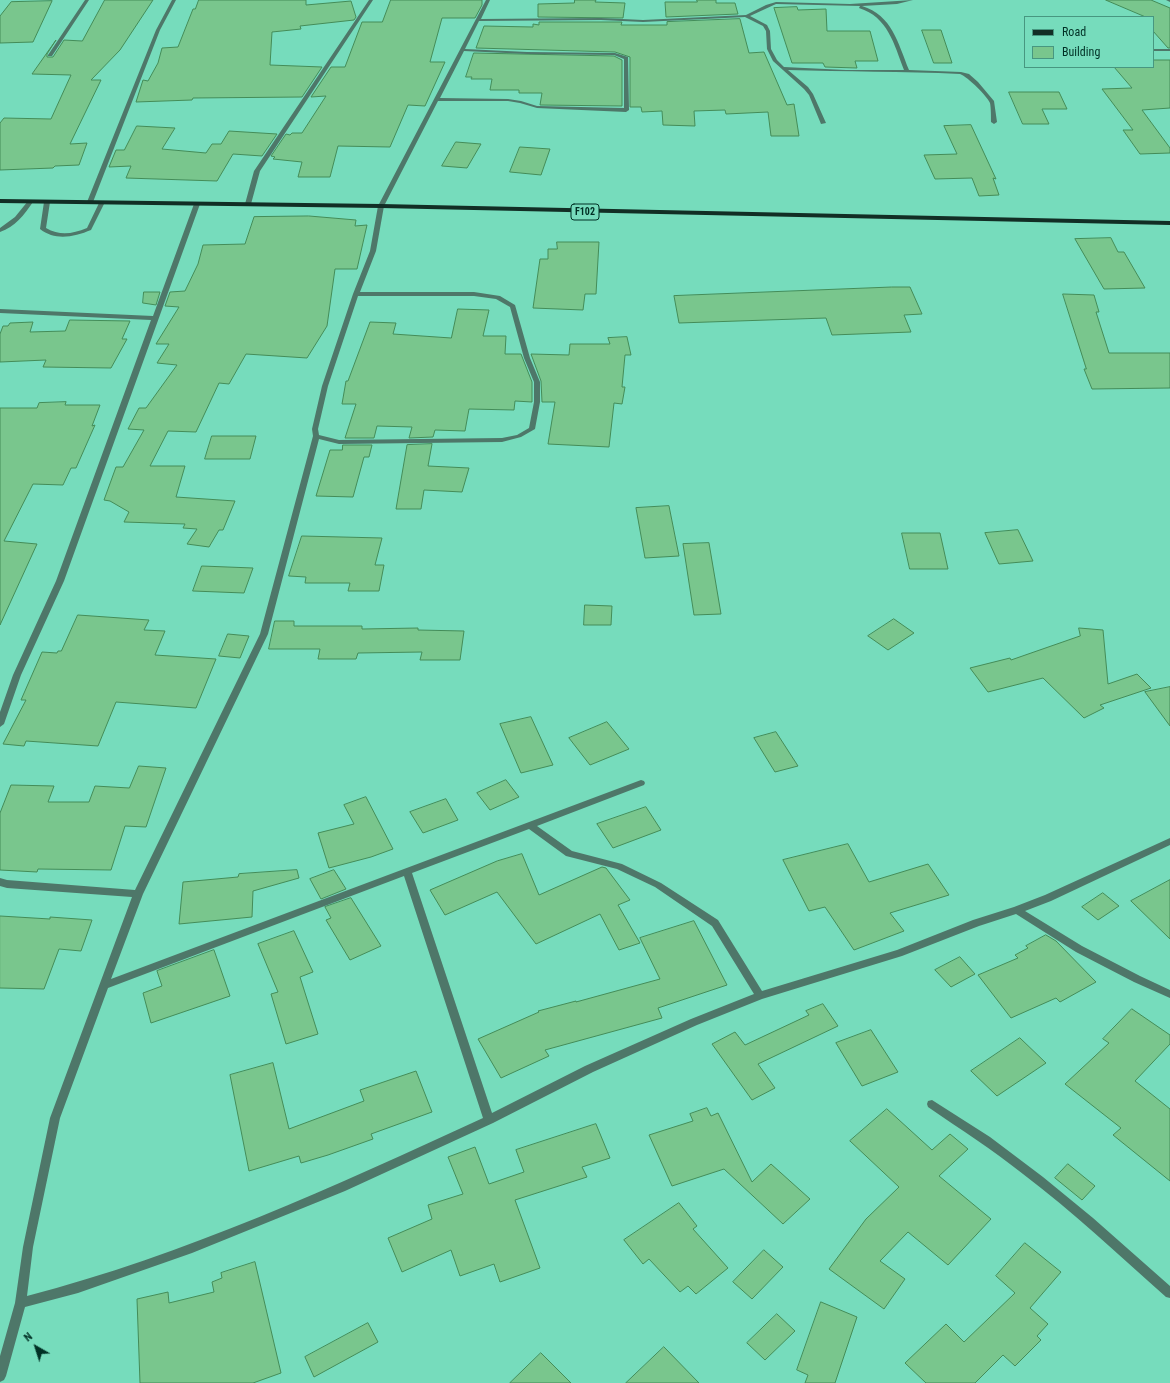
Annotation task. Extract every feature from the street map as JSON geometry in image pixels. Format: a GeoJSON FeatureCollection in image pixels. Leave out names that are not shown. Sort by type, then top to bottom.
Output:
{"type":"FeatureCollection","features":[{"type":"Feature","properties":{"kind":"main road","name":"F102"},"geometry":{"type":"LineString","coordinates":[[0,201],[381,206],[579,212],[1170,223]]}},
{"type":"Feature","properties":{"kind":"street"},"geometry":{"type":"LineString","coordinates":[[50,55],[87,0]]}},
{"type":"Feature","properties":{"kind":"street"},"geometry":{"type":"LineString","coordinates":[[90,202],[158,30],[174,0]]}},
{"type":"Feature","properties":{"kind":"street"},"geometry":{"type":"LineString","coordinates":[[248,204],[257,171],[371,0]]}},
{"type":"Feature","properties":{"kind":"street"},"geometry":{"type":"LineString","coordinates":[[0,1376],[21,1302],[28,1248],[56,1118],[138,894],[264,634],[316,436],[315,429],[317,417],[356,294],[373,251],[381,206],[488,0]]}},
{"type":"Feature","properties":{"kind":"street"},"geometry":{"type":"LineString","coordinates":[[478,20],[601,19],[642,21],[746,16],[753,14],[764,6],[776,3],[850,5],[897,3],[911,0]]}},
{"type":"Feature","properties":{"kind":"street"},"geometry":{"type":"LineString","coordinates":[[850,5],[874,10],[887,24],[907,71]]}},
{"type":"Feature","properties":{"kind":"street"},"geometry":{"type":"LineString","coordinates":[[746,16],[765,25],[768,30],[769,49],[775,61],[806,88],[811,95],[823,123]]}},
{"type":"Feature","properties":{"kind":"street"},"geometry":{"type":"LineString","coordinates":[[437,99],[508,100],[537,107],[626,110],[626,58],[621,56],[615,54],[527,53],[463,50]]}},
{"type":"Feature","properties":{"kind":"street"},"geometry":{"type":"LineString","coordinates":[[1154,50],[1170,50]]}},
{"type":"Feature","properties":{"kind":"street"},"geometry":{"type":"LineString","coordinates":[[783,68],[846,71],[956,72],[967,75],[992,102],[994,122]]}},
{"type":"Feature","properties":{"kind":"street"},"geometry":{"type":"LineString","coordinates":[[0,230],[13,223],[22,215],[30,202]]}},
{"type":"Feature","properties":{"kind":"street"},"geometry":{"type":"LineString","coordinates":[[47,202],[43,230],[53,236],[75,235],[89,229],[102,202]]}},
{"type":"Feature","properties":{"kind":"street"},"geometry":{"type":"LineString","coordinates":[[0,724],[17,675],[60,580],[197,204]]}},
{"type":"Feature","properties":{"kind":"street"},"geometry":{"type":"LineString","coordinates":[[316,436],[339,442],[502,440],[519,436],[532,429],[537,402],[537,382],[512,306],[498,297],[474,294],[356,294]]}},
{"type":"Feature","properties":{"kind":"street"},"geometry":{"type":"LineString","coordinates":[[0,311],[155,318]]}},
{"type":"Feature","properties":{"kind":"street"},"geometry":{"type":"LineString","coordinates":[[105,985],[641,783]]}},
{"type":"Feature","properties":{"kind":"street"},"geometry":{"type":"LineString","coordinates":[[530,825],[569,854],[619,866],[658,885],[715,923],[760,996]]}},
{"type":"Feature","properties":{"kind":"street"},"geometry":{"type":"LineString","coordinates":[[21,1302],[78,1288],[192,1248],[341,1188],[489,1120],[589,1069],[694,1022],[760,996],[899,953],[976,923],[1017,910],[1061,892],[1170,841]]}},
{"type":"Feature","properties":{"kind":"street"},"geometry":{"type":"LineString","coordinates":[[407,872],[489,1120]]}},
{"type":"Feature","properties":{"kind":"street"},"geometry":{"type":"LineString","coordinates":[[0,882],[7,884],[138,894]]}},
{"type":"Feature","properties":{"kind":"street"},"geometry":{"type":"LineString","coordinates":[[1017,910],[1079,949],[1170,994]]}},
{"type":"Feature","properties":{"kind":"street"},"geometry":{"type":"LineString","coordinates":[[932,1104],[991,1144],[1039,1180],[1096,1227],[1170,1293]]}},
{"type":"Feature","properties":{"kind":"building"},"geometry":{"type":"Polygon","coordinates":[[[105,0],[153,0],[120,50],[91,80],[101,80],[70,144],[87,143],[79,165],[55,166],[53,168],[0,170],[0,123],[4,118],[51,119],[71,75],[32,74],[56,40],[47,54],[47,57],[53,57],[64,40],[82,41],[105,0]]]}},
{"type":"Feature","properties":{"kind":"building"},"geometry":{"type":"Polygon","coordinates":[[[199,0],[306,0],[306,5],[351,1],[356,17],[354,20],[300,26],[301,29],[272,32],[270,65],[322,67],[302,97],[193,98],[192,100],[136,102],[143,80],[148,81],[158,63],[162,48],[178,47],[193,9],[195,9],[199,0]]]}},
{"type":"Feature","properties":{"kind":"building"},"geometry":{"type":"Polygon","coordinates":[[[391,0],[482,0],[482,5],[475,18],[442,18],[430,62],[445,62],[425,106],[408,105],[390,147],[338,146],[330,177],[298,177],[302,162],[273,159],[275,157],[271,156],[286,134],[290,135],[292,133],[302,133],[326,96],[311,97],[331,67],[345,67],[362,22],[382,22],[391,0]]]}},
{"type":"Feature","properties":{"kind":"building"},"geometry":{"type":"Polygon","coordinates":[[[575,0],[596,0],[595,2],[625,3],[623,18],[538,17],[538,4],[574,3],[575,0]]]}},
{"type":"Feature","properties":{"kind":"building"},"geometry":{"type":"Polygon","coordinates":[[[697,0],[716,0],[716,3],[735,3],[738,14],[666,17],[665,2],[697,2],[697,0]]]}},
{"type":"Feature","properties":{"kind":"building"},"geometry":{"type":"Polygon","coordinates":[[[1106,0],[1151,0],[1170,8],[1170,48],[1168,48],[1154,32],[1154,16],[1144,16],[1106,0]]]}},
{"type":"Feature","properties":{"kind":"building"},"geometry":{"type":"Polygon","coordinates":[[[52,1],[33,42],[0,43],[0,16],[11,2],[52,1]]]}},
{"type":"Feature","properties":{"kind":"building"},"geometry":{"type":"Polygon","coordinates":[[[797,7],[798,10],[826,9],[827,31],[870,31],[878,61],[855,61],[857,68],[825,67],[823,63],[792,63],[774,8],[797,7]]]}},
{"type":"Feature","properties":{"kind":"building"},"geometry":{"type":"Polygon","coordinates":[[[740,19],[749,53],[764,52],[787,105],[794,104],[799,136],[771,136],[768,112],[726,114],[725,110],[694,111],[695,126],[663,125],[662,111],[642,112],[641,107],[630,107],[630,57],[615,52],[476,48],[484,26],[533,27],[533,24],[539,25],[539,22],[622,22],[621,25],[667,25],[667,22],[740,19]]]}},
{"type":"Feature","properties":{"kind":"building"},"geometry":{"type":"Polygon","coordinates":[[[922,30],[941,30],[952,63],[934,63],[922,30]]]}},
{"type":"Feature","properties":{"kind":"building"},"geometry":{"type":"Polygon","coordinates":[[[474,53],[614,56],[622,60],[622,106],[540,105],[542,93],[519,93],[519,90],[490,90],[492,79],[471,79],[472,77],[466,77],[474,53]]]}},
{"type":"Feature","properties":{"kind":"building"},"geometry":{"type":"Polygon","coordinates":[[[1154,60],[1170,60],[1170,108],[1142,110],[1170,148],[1170,153],[1140,154],[1123,130],[1133,130],[1102,89],[1132,88],[1115,68],[1154,68],[1154,60]]]}},
{"type":"Feature","properties":{"kind":"building"},"geometry":{"type":"Polygon","coordinates":[[[1009,92],[1059,92],[1067,109],[1042,109],[1049,124],[1023,124],[1009,92]]]}},
{"type":"Feature","properties":{"kind":"building"},"geometry":{"type":"Polygon","coordinates":[[[971,125],[996,179],[993,178],[999,195],[979,196],[972,178],[935,179],[924,155],[957,154],[944,126],[971,125]]]}},
{"type":"Feature","properties":{"kind":"building"},"geometry":{"type":"Polygon","coordinates":[[[137,126],[175,128],[162,149],[206,153],[212,144],[221,144],[229,131],[277,134],[262,156],[233,154],[217,181],[126,178],[131,166],[109,167],[116,150],[124,150],[137,126]]]}},
{"type":"Feature","properties":{"kind":"building"},"geometry":{"type":"Polygon","coordinates":[[[456,142],[481,144],[467,168],[442,166],[456,142]]]}},
{"type":"Feature","properties":{"kind":"building"},"geometry":{"type":"Polygon","coordinates":[[[520,147],[550,149],[541,175],[510,172],[520,147]]]}},
{"type":"Feature","properties":{"kind":"building"},"geometry":{"type":"Polygon","coordinates":[[[309,216],[356,220],[355,226],[367,225],[357,269],[335,269],[327,326],[307,358],[246,354],[229,384],[219,383],[196,432],[168,431],[150,466],[185,466],[176,497],[235,501],[223,530],[219,530],[209,547],[187,544],[197,529],[183,528],[185,524],[124,522],[129,512],[110,501],[104,500],[116,467],[123,467],[144,430],[128,429],[139,408],[146,408],[177,365],[157,363],[169,344],[156,344],[179,307],[165,306],[170,292],[185,291],[198,264],[203,245],[245,244],[254,217],[309,216]]]}},
{"type":"Feature","properties":{"kind":"building"},"geometry":{"type":"Polygon","coordinates":[[[1111,238],[1118,252],[1124,252],[1145,288],[1104,289],[1075,239],[1111,238]]]}},
{"type":"Feature","properties":{"kind":"building"},"geometry":{"type":"Polygon","coordinates":[[[557,242],[599,242],[596,294],[585,294],[583,310],[533,308],[540,259],[548,259],[548,249],[557,249],[557,242]]]}},
{"type":"Feature","properties":{"kind":"building"},"geometry":{"type":"Polygon","coordinates":[[[910,287],[922,314],[904,315],[911,332],[832,335],[826,318],[679,323],[674,296],[910,287]]]}},
{"type":"Feature","properties":{"kind":"building"},"geometry":{"type":"Polygon","coordinates":[[[144,292],[160,292],[156,305],[143,303],[144,292]]]}},
{"type":"Feature","properties":{"kind":"building"},"geometry":{"type":"Polygon","coordinates":[[[1063,294],[1094,295],[1099,312],[1096,312],[1109,353],[1170,353],[1170,388],[1092,389],[1084,369],[1086,369],[1063,294]]]}},
{"type":"Feature","properties":{"kind":"building"},"geometry":{"type":"Polygon","coordinates":[[[458,309],[489,310],[483,336],[506,336],[505,354],[521,354],[532,382],[532,402],[515,401],[514,410],[469,409],[465,431],[435,430],[433,437],[409,438],[412,427],[377,426],[374,438],[345,438],[356,404],[342,404],[346,381],[348,381],[370,322],[396,323],[393,334],[451,338],[458,309]]]}},
{"type":"Feature","properties":{"kind":"building"},"geometry":{"type":"Polygon","coordinates":[[[70,320],[130,321],[122,339],[127,339],[111,368],[43,367],[46,360],[0,362],[0,334],[3,326],[8,326],[10,323],[33,322],[30,332],[65,331],[70,320]]]}},
{"type":"Feature","properties":{"kind":"building"},"geometry":{"type":"Polygon","coordinates":[[[627,337],[631,355],[625,355],[622,387],[625,387],[622,404],[614,403],[609,447],[548,444],[555,402],[542,402],[541,381],[531,354],[569,355],[570,344],[610,344],[608,338],[627,337]]]}},
{"type":"Feature","properties":{"kind":"building"},"geometry":{"type":"Polygon","coordinates":[[[66,402],[65,405],[100,405],[92,426],[95,425],[76,468],[71,468],[63,485],[33,484],[4,541],[37,544],[0,625],[0,408],[37,408],[39,403],[66,402]]]}},
{"type":"Feature","properties":{"kind":"building"},"geometry":{"type":"Polygon","coordinates":[[[212,436],[256,436],[250,459],[205,459],[212,436]]]}},
{"type":"Feature","properties":{"kind":"building"},"geometry":{"type":"Polygon","coordinates":[[[432,444],[428,466],[469,468],[462,492],[424,490],[421,509],[396,509],[407,445],[432,444]]]}},
{"type":"Feature","properties":{"kind":"building"},"geometry":{"type":"Polygon","coordinates":[[[343,445],[372,445],[369,457],[364,457],[353,497],[316,496],[330,450],[342,450],[343,445]]]}},
{"type":"Feature","properties":{"kind":"building"},"geometry":{"type":"Polygon","coordinates":[[[669,506],[679,556],[645,558],[636,508],[669,506]]]}},
{"type":"Feature","properties":{"kind":"building"},"geometry":{"type":"Polygon","coordinates":[[[1018,530],[1033,561],[999,564],[985,533],[1018,530]]]}},
{"type":"Feature","properties":{"kind":"building"},"geometry":{"type":"Polygon","coordinates":[[[902,533],[940,533],[948,569],[910,569],[902,533]]]}},
{"type":"Feature","properties":{"kind":"building"},"geometry":{"type":"Polygon","coordinates":[[[302,536],[382,538],[375,565],[384,565],[379,591],[348,591],[350,583],[305,583],[306,577],[289,576],[302,536]]]}},
{"type":"Feature","properties":{"kind":"building"},"geometry":{"type":"Polygon","coordinates":[[[709,543],[721,614],[694,615],[683,544],[709,543]]]}},
{"type":"Feature","properties":{"kind":"building"},"geometry":{"type":"Polygon","coordinates":[[[202,566],[253,568],[244,593],[193,591],[202,566]]]}},
{"type":"Feature","properties":{"kind":"building"},"geometry":{"type":"Polygon","coordinates":[[[585,605],[612,606],[611,625],[584,625],[585,605]]]}},
{"type":"Feature","properties":{"kind":"building"},"geometry":{"type":"Polygon","coordinates":[[[78,615],[149,620],[144,630],[165,631],[155,655],[216,659],[196,708],[116,702],[98,746],[26,741],[24,746],[3,744],[26,700],[21,700],[42,652],[57,653],[58,651],[61,651],[78,615]]]}},
{"type":"Feature","properties":{"kind":"building"},"geometry":{"type":"Polygon","coordinates":[[[894,619],[914,633],[888,650],[868,636],[894,619]]]}},
{"type":"Feature","properties":{"kind":"building"},"geometry":{"type":"Polygon","coordinates":[[[275,621],[294,621],[294,626],[362,626],[362,629],[418,628],[418,630],[464,631],[460,660],[420,660],[422,652],[358,653],[356,659],[318,659],[320,649],[269,649],[275,621]]]}},
{"type":"Feature","properties":{"kind":"building"},"geometry":{"type":"Polygon","coordinates":[[[1079,628],[1103,630],[1108,684],[1137,674],[1151,688],[1100,705],[1104,708],[1084,718],[1043,678],[988,692],[970,668],[1010,658],[1011,660],[1080,636],[1079,628]]]}},
{"type":"Feature","properties":{"kind":"building"},"geometry":{"type":"Polygon","coordinates":[[[228,634],[249,636],[240,658],[219,656],[228,634]]]}},
{"type":"Feature","properties":{"kind":"building"},"geometry":{"type":"Polygon","coordinates":[[[1170,687],[1170,726],[1145,692],[1170,687]]]}},
{"type":"Feature","properties":{"kind":"building"},"geometry":{"type":"Polygon","coordinates":[[[531,717],[553,765],[521,773],[500,724],[531,717]]]}},
{"type":"Feature","properties":{"kind":"building"},"geometry":{"type":"Polygon","coordinates":[[[607,722],[629,749],[590,765],[569,738],[607,722]]]}},
{"type":"Feature","properties":{"kind":"building"},"geometry":{"type":"Polygon","coordinates":[[[776,732],[798,766],[775,772],[754,738],[776,732]]]}},
{"type":"Feature","properties":{"kind":"building"},"geometry":{"type":"Polygon","coordinates":[[[139,766],[166,768],[146,827],[125,826],[111,870],[38,869],[37,872],[0,870],[0,813],[11,785],[54,786],[48,802],[89,802],[95,786],[129,788],[139,766]]]}},
{"type":"Feature","properties":{"kind":"building"},"geometry":{"type":"Polygon","coordinates":[[[506,780],[519,797],[490,810],[477,793],[506,780]]]}},
{"type":"Feature","properties":{"kind":"building"},"geometry":{"type":"Polygon","coordinates":[[[366,797],[393,849],[371,857],[329,868],[318,833],[354,824],[344,805],[366,797]]]}},
{"type":"Feature","properties":{"kind":"building"},"geometry":{"type":"Polygon","coordinates":[[[446,799],[458,820],[423,833],[410,812],[446,799]]]}},
{"type":"Feature","properties":{"kind":"building"},"geometry":{"type":"Polygon","coordinates":[[[646,807],[661,830],[613,848],[597,824],[646,807]]]}},
{"type":"Feature","properties":{"kind":"building"},"geometry":{"type":"Polygon","coordinates":[[[848,844],[869,882],[928,864],[949,895],[890,913],[904,931],[854,950],[825,907],[809,911],[783,860],[848,844]]]}},
{"type":"Feature","properties":{"kind":"building"},"geometry":{"type":"Polygon","coordinates":[[[522,854],[539,895],[602,867],[606,868],[630,900],[618,905],[640,943],[619,950],[600,914],[536,944],[497,892],[445,915],[430,890],[497,861],[522,854]]]}},
{"type":"Feature","properties":{"kind":"building"},"geometry":{"type":"Polygon","coordinates":[[[297,870],[299,878],[253,891],[252,917],[179,924],[183,882],[238,877],[239,874],[297,870]]]}},
{"type":"Feature","properties":{"kind":"building"},"geometry":{"type":"Polygon","coordinates":[[[334,870],[346,889],[321,899],[310,879],[334,870]]]}},
{"type":"Feature","properties":{"kind":"building"},"geometry":{"type":"Polygon","coordinates":[[[1170,880],[1170,939],[1131,901],[1170,880]]]}},
{"type":"Feature","properties":{"kind":"building"},"geometry":{"type":"Polygon","coordinates":[[[1103,893],[1119,906],[1098,920],[1082,907],[1103,893]]]}},
{"type":"Feature","properties":{"kind":"building"},"geometry":{"type":"Polygon","coordinates":[[[351,898],[381,946],[350,960],[326,920],[331,918],[325,907],[351,898]]]}},
{"type":"Feature","properties":{"kind":"building"},"geometry":{"type":"Polygon","coordinates":[[[0,916],[92,920],[81,951],[59,949],[44,989],[0,988],[0,916]]]}},
{"type":"Feature","properties":{"kind":"building"},"geometry":{"type":"Polygon","coordinates":[[[694,921],[727,985],[658,1008],[662,1018],[545,1050],[549,1056],[501,1078],[478,1039],[539,1012],[538,1011],[660,979],[640,938],[694,921]]]}},
{"type":"Feature","properties":{"kind":"building"},"geometry":{"type":"Polygon","coordinates":[[[294,931],[313,972],[300,977],[318,1034],[286,1044],[271,994],[278,992],[258,944],[294,931]]]}},
{"type":"Feature","properties":{"kind":"building"},"geometry":{"type":"Polygon","coordinates":[[[1046,935],[1056,941],[1096,982],[1060,1002],[1056,998],[1011,1018],[978,975],[1018,958],[1015,955],[1028,948],[1026,946],[1046,935]]]}},
{"type":"Feature","properties":{"kind":"building"},"geometry":{"type":"Polygon","coordinates":[[[214,950],[230,996],[151,1023],[143,993],[162,986],[157,971],[214,950]]]}},
{"type":"Feature","properties":{"kind":"building"},"geometry":{"type":"Polygon","coordinates":[[[960,957],[975,974],[951,987],[935,970],[960,957]]]}},
{"type":"Feature","properties":{"kind":"building"},"geometry":{"type":"Polygon","coordinates":[[[823,1004],[838,1026],[758,1064],[775,1088],[752,1100],[712,1044],[735,1032],[745,1045],[809,1015],[806,1011],[823,1004]]]}},
{"type":"Feature","properties":{"kind":"building"},"geometry":{"type":"Polygon","coordinates":[[[1132,1009],[1170,1035],[1170,1044],[1135,1081],[1170,1109],[1170,1181],[1113,1135],[1121,1128],[1065,1084],[1109,1043],[1103,1039],[1132,1009]]]}},
{"type":"Feature","properties":{"kind":"building"},"geometry":{"type":"Polygon","coordinates":[[[871,1030],[898,1072],[862,1086],[836,1043],[871,1030]]]}},
{"type":"Feature","properties":{"kind":"building"},"geometry":{"type":"Polygon","coordinates":[[[1020,1038],[1046,1063],[997,1096],[971,1071],[1020,1038]]]}},
{"type":"Feature","properties":{"kind":"building"},"geometry":{"type":"Polygon","coordinates":[[[273,1063],[289,1129],[364,1101],[360,1090],[416,1071],[432,1112],[371,1134],[373,1139],[328,1155],[301,1163],[299,1156],[249,1171],[230,1075],[273,1063]]]}},
{"type":"Feature","properties":{"kind":"building"},"geometry":{"type":"Polygon","coordinates":[[[707,1108],[711,1116],[718,1113],[752,1182],[771,1164],[810,1199],[783,1224],[724,1169],[672,1186],[649,1135],[693,1121],[690,1114],[707,1108]]]}},
{"type":"Feature","properties":{"kind":"building"},"geometry":{"type":"Polygon","coordinates":[[[887,1109],[932,1150],[950,1134],[968,1149],[939,1176],[991,1219],[948,1265],[908,1232],[880,1261],[905,1279],[884,1309],[829,1269],[866,1219],[899,1187],[850,1141],[887,1109]]]}},
{"type":"Feature","properties":{"kind":"building"},"geometry":{"type":"Polygon","coordinates":[[[596,1124],[610,1158],[582,1167],[587,1177],[515,1200],[540,1268],[500,1282],[494,1264],[460,1276],[451,1250],[402,1272],[388,1238],[432,1219],[428,1205],[463,1194],[448,1157],[475,1147],[489,1184],[524,1172],[516,1150],[596,1124]]]}},
{"type":"Feature","properties":{"kind":"building"},"geometry":{"type":"Polygon","coordinates":[[[1068,1164],[1095,1186],[1082,1200],[1055,1178],[1068,1164]]]}},
{"type":"Feature","properties":{"kind":"building"},"geometry":{"type":"Polygon","coordinates":[[[679,1203],[697,1226],[693,1229],[728,1268],[696,1294],[688,1286],[680,1292],[649,1259],[643,1264],[624,1240],[679,1203]]]}},
{"type":"Feature","properties":{"kind":"building"},"geometry":{"type":"Polygon","coordinates":[[[1025,1243],[1061,1272],[1030,1308],[1048,1324],[1037,1336],[1041,1340],[1015,1366],[1003,1355],[975,1383],[926,1383],[905,1363],[946,1324],[964,1342],[1015,1293],[996,1276],[1025,1243]]]}},
{"type":"Feature","properties":{"kind":"building"},"geometry":{"type":"Polygon","coordinates":[[[764,1250],[783,1267],[752,1299],[733,1282],[764,1250]]]}},
{"type":"Feature","properties":{"kind":"building"},"geometry":{"type":"Polygon","coordinates":[[[255,1262],[281,1373],[253,1383],[140,1383],[137,1299],[168,1292],[169,1303],[214,1292],[212,1282],[222,1278],[221,1273],[255,1262]]]}},
{"type":"Feature","properties":{"kind":"building"},"geometry":{"type":"Polygon","coordinates":[[[821,1302],[857,1317],[835,1383],[805,1383],[808,1375],[797,1370],[821,1302]]]}},
{"type":"Feature","properties":{"kind":"building"},"geometry":{"type":"Polygon","coordinates":[[[777,1314],[795,1331],[765,1360],[747,1343],[777,1314]]]}},
{"type":"Feature","properties":{"kind":"building"},"geometry":{"type":"Polygon","coordinates":[[[368,1323],[378,1342],[314,1377],[305,1357],[368,1323]]]}},
{"type":"Feature","properties":{"kind":"building"},"geometry":{"type":"Polygon","coordinates":[[[664,1347],[699,1383],[626,1383],[664,1347]]]}},
{"type":"Feature","properties":{"kind":"building"},"geometry":{"type":"Polygon","coordinates":[[[541,1353],[571,1383],[510,1383],[541,1353]]]}}]}
